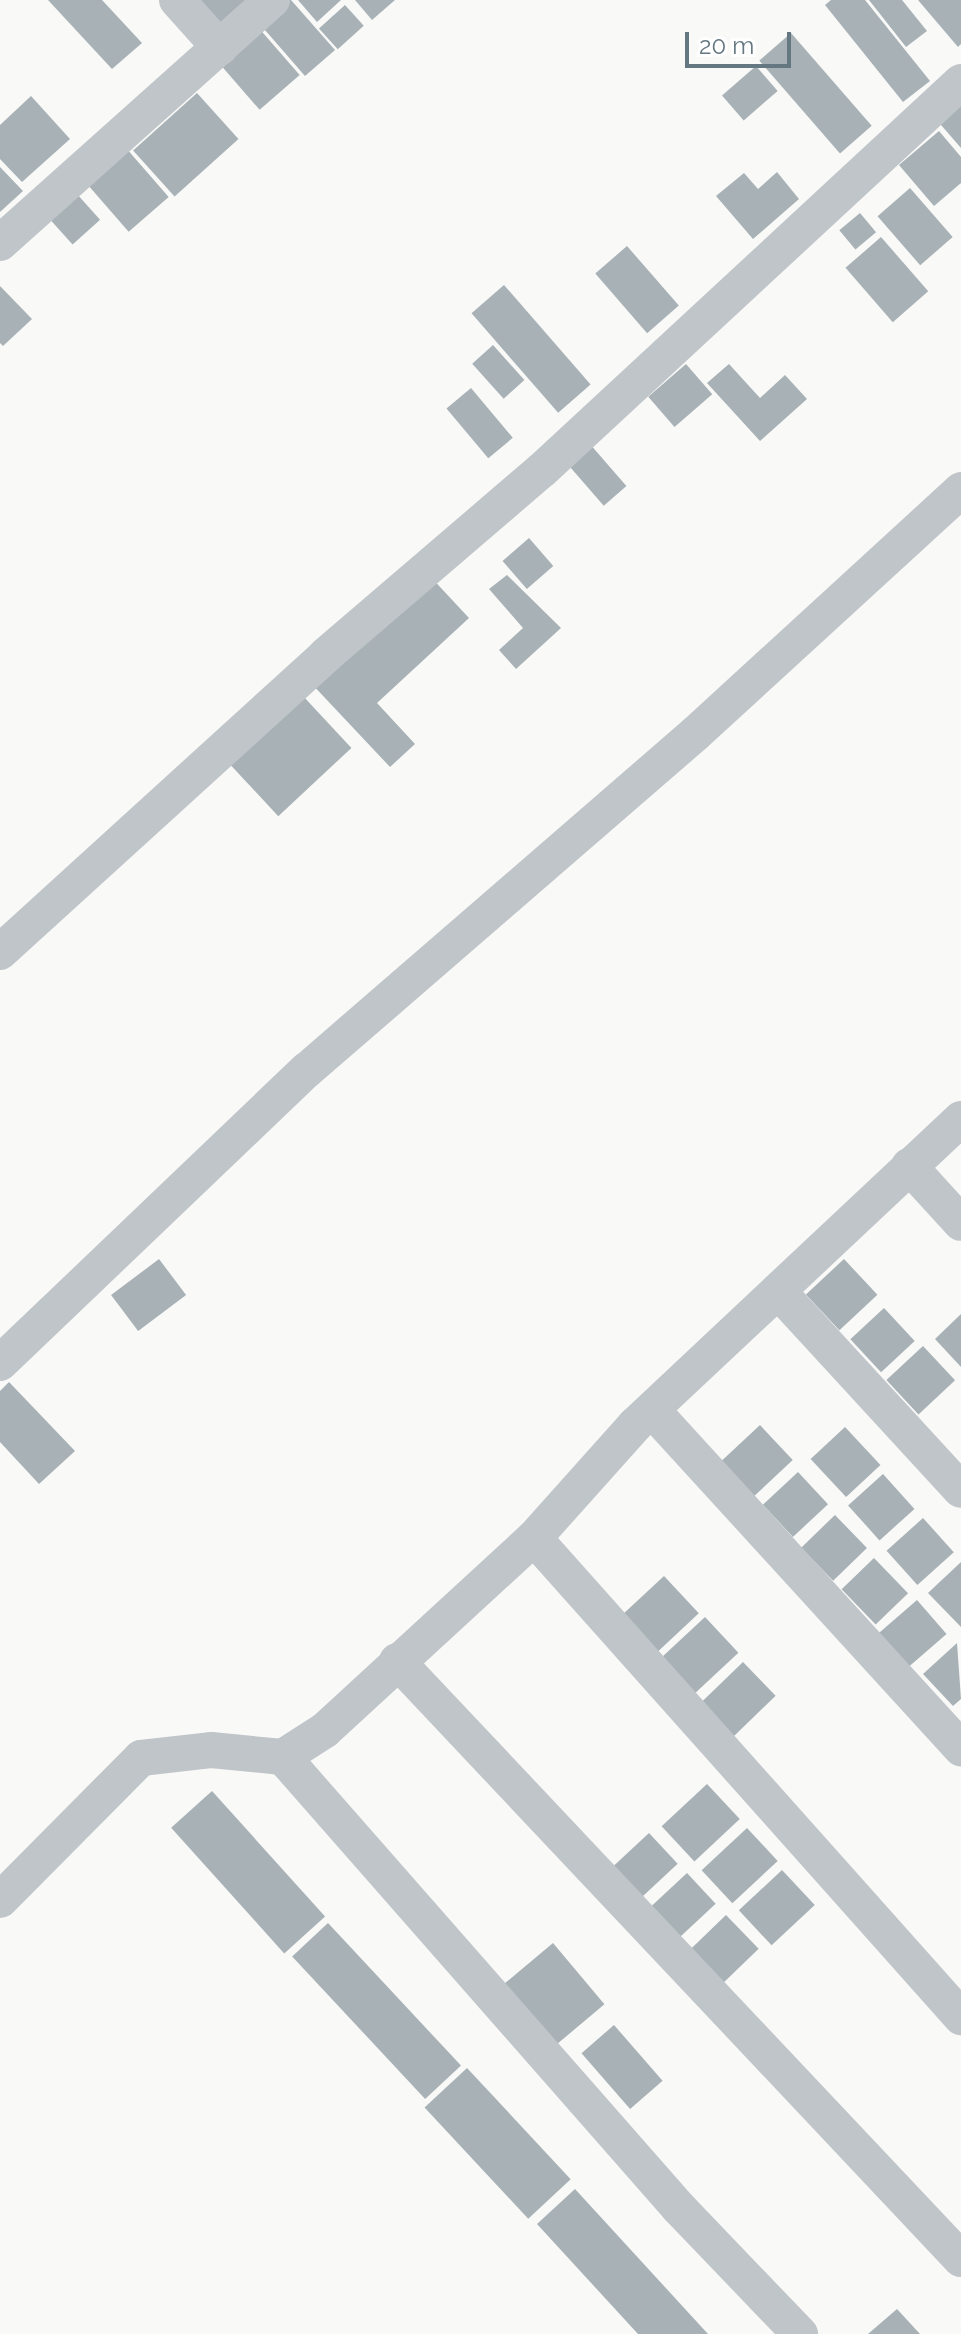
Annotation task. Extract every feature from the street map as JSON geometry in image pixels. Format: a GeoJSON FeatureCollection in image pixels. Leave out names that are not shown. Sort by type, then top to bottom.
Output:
{"type":"FeatureCollection","features":[{"type":"Feature","properties":{"kind":"street"},"geometry":{"type":"LineString","coordinates":[[177,0],[220,48]]}},
{"type":"Feature","properties":{"kind":"street"},"geometry":{"type":"LineString","coordinates":[[0,243],[272,0]]}},
{"type":"Feature","properties":{"kind":"street"},"geometry":{"type":"LineString","coordinates":[[0,952],[542,470],[961,82]]}},
{"type":"Feature","properties":{"kind":"street"},"geometry":{"type":"LineString","coordinates":[[0,1363],[307,1070],[695,734],[961,490]]}},
{"type":"Feature","properties":{"kind":"street"},"geometry":{"type":"LineString","coordinates":[[0,1900],[141,1758],[211,1750],[283,1757],[325,1730],[534,1538],[653,1411],[961,1119]]}},
{"type":"Feature","properties":{"kind":"street"},"geometry":{"type":"LineString","coordinates":[[909,1166],[961,1223]]}},
{"type":"Feature","properties":{"kind":"street"},"geometry":{"type":"LineString","coordinates":[[778,1291],[961,1490]]}},
{"type":"Feature","properties":{"kind":"street"},"geometry":{"type":"LineString","coordinates":[[653,1411],[961,1748]]}},
{"type":"Feature","properties":{"kind":"street"},"geometry":{"type":"LineString","coordinates":[[534,1538],[961,2017]]}},
{"type":"Feature","properties":{"kind":"street"},"geometry":{"type":"LineString","coordinates":[[397,1661],[961,2259]]}},
{"type":"Feature","properties":{"kind":"street"},"geometry":{"type":"LineString","coordinates":[[283,1757],[627,2151],[800,2334]]}},
{"type":"Feature","properties":{"kind":"building"},"geometry":{"type":"Polygon","coordinates":[[[48,0],[102,0],[142,43],[112,69],[48,0]]]}},
{"type":"Feature","properties":{"kind":"building"},"geometry":{"type":"Polygon","coordinates":[[[183,0],[249,0],[214,34],[183,0]]]}},
{"type":"Feature","properties":{"kind":"building"},"geometry":{"type":"Polygon","coordinates":[[[282,0],[291,0],[335,50],[305,76],[258,22],[282,0]]]}},
{"type":"Feature","properties":{"kind":"building"},"geometry":{"type":"Polygon","coordinates":[[[298,0],[341,0],[317,22],[298,0]]]}},
{"type":"Feature","properties":{"kind":"building"},"geometry":{"type":"Polygon","coordinates":[[[355,0],[395,0],[372,20],[355,0]]]}},
{"type":"Feature","properties":{"kind":"building"},"geometry":{"type":"Polygon","coordinates":[[[831,0],[865,0],[930,81],[903,102],[825,5],[831,0]]]}},
{"type":"Feature","properties":{"kind":"building"},"geometry":{"type":"Polygon","coordinates":[[[869,0],[902,0],[927,31],[906,47],[869,0]]]}},
{"type":"Feature","properties":{"kind":"building"},"geometry":{"type":"Polygon","coordinates":[[[918,0],[961,0],[961,44],[958,47],[918,0]]]}},
{"type":"Feature","properties":{"kind":"building"},"geometry":{"type":"Polygon","coordinates":[[[345,5],[364,26],[338,49],[319,28],[345,5]]]}},
{"type":"Feature","properties":{"kind":"building"},"geometry":{"type":"Polygon","coordinates":[[[257,26],[300,75],[260,110],[217,61],[257,26]]]}},
{"type":"Feature","properties":{"kind":"building"},"geometry":{"type":"Polygon","coordinates":[[[791,33],[872,126],[840,153],[759,61],[791,33]]]}},
{"type":"Feature","properties":{"kind":"building"},"geometry":{"type":"Polygon","coordinates":[[[756,66],[778,91],[744,120],[722,96],[756,66]]]}},
{"type":"Feature","properties":{"kind":"building"},"geometry":{"type":"Polygon","coordinates":[[[197,93],[238,139],[175,197],[133,151],[197,93]]]}},
{"type":"Feature","properties":{"kind":"building"},"geometry":{"type":"Polygon","coordinates":[[[31,96],[70,139],[22,182],[0,159],[0,125],[31,96]]]}},
{"type":"Feature","properties":{"kind":"building"},"geometry":{"type":"Polygon","coordinates":[[[961,102],[961,148],[935,118],[961,102]]]}},
{"type":"Feature","properties":{"kind":"building"},"geometry":{"type":"Polygon","coordinates":[[[939,131],[961,157],[961,183],[934,206],[899,165],[939,131]]]}},
{"type":"Feature","properties":{"kind":"building"},"geometry":{"type":"Polygon","coordinates":[[[126,148],[169,197],[129,232],[86,183],[126,148]]]}},
{"type":"Feature","properties":{"kind":"building"},"geometry":{"type":"Polygon","coordinates":[[[0,167],[23,191],[0,212],[0,167]]]}},
{"type":"Feature","properties":{"kind":"building"},"geometry":{"type":"Polygon","coordinates":[[[777,172],[799,199],[753,239],[716,196],[744,173],[758,189],[777,172]]]}},
{"type":"Feature","properties":{"kind":"building"},"geometry":{"type":"Polygon","coordinates":[[[910,188],[953,237],[920,265],[878,216],[910,188]]]}},
{"type":"Feature","properties":{"kind":"building"},"geometry":{"type":"Polygon","coordinates":[[[76,193],[100,220],[73,245],[49,218],[76,193]]]}},
{"type":"Feature","properties":{"kind":"building"},"geometry":{"type":"Polygon","coordinates":[[[860,213],[876,232],[855,250],[839,230],[860,213]]]}},
{"type":"Feature","properties":{"kind":"building"},"geometry":{"type":"Polygon","coordinates":[[[881,237],[928,291],[893,322],[846,268],[881,237]]]}},
{"type":"Feature","properties":{"kind":"building"},"geometry":{"type":"Polygon","coordinates":[[[627,246],[679,306],[647,333],[595,274],[627,246]]]}},
{"type":"Feature","properties":{"kind":"building"},"geometry":{"type":"Polygon","coordinates":[[[504,285],[591,385],[558,413],[472,313],[504,285]]]}},
{"type":"Feature","properties":{"kind":"building"},"geometry":{"type":"Polygon","coordinates":[[[0,286],[32,319],[3,346],[0,343],[0,286]]]}},
{"type":"Feature","properties":{"kind":"building"},"geometry":{"type":"Polygon","coordinates":[[[493,345],[524,380],[504,399],[472,364],[493,345]]]}},
{"type":"Feature","properties":{"kind":"building"},"geometry":{"type":"Polygon","coordinates":[[[686,364],[712,394],[675,427],[648,397],[686,364]]]}},
{"type":"Feature","properties":{"kind":"building"},"geometry":{"type":"Polygon","coordinates":[[[729,364],[760,398],[785,375],[807,399],[760,441],[707,383],[729,364]]]}},
{"type":"Feature","properties":{"kind":"building"},"geometry":{"type":"Polygon","coordinates":[[[471,388],[513,438],[488,458],[446,409],[471,388]]]}},
{"type":"Feature","properties":{"kind":"building"},"geometry":{"type":"Polygon","coordinates":[[[589,443],[626,486],[604,506],[566,463],[589,443]]]}},
{"type":"Feature","properties":{"kind":"building"},"geometry":{"type":"Polygon","coordinates":[[[529,538],[553,566],[527,589],[503,561],[529,538]]]}},
{"type":"Feature","properties":{"kind":"building"},"geometry":{"type":"Polygon","coordinates":[[[427,573],[469,618],[377,703],[415,744],[390,767],[310,682],[427,573]]]}},
{"type":"Feature","properties":{"kind":"building"},"geometry":{"type":"Polygon","coordinates":[[[507,575],[561,628],[516,669],[499,650],[523,628],[489,589],[507,575]]]}},
{"type":"Feature","properties":{"kind":"building"},"geometry":{"type":"Polygon","coordinates":[[[303,696],[351,748],[278,816],[230,764],[303,696]]]}},
{"type":"Feature","properties":{"kind":"building"},"geometry":{"type":"Polygon","coordinates":[[[159,1259],[186,1295],[138,1331],[111,1295],[159,1259]]]}},
{"type":"Feature","properties":{"kind":"building"},"geometry":{"type":"Polygon","coordinates":[[[844,1259],[877,1295],[839,1330],[806,1294],[844,1259]]]}},
{"type":"Feature","properties":{"kind":"building"},"geometry":{"type":"Polygon","coordinates":[[[884,1308],[915,1341],[881,1372],[850,1339],[884,1308]]]}},
{"type":"Feature","properties":{"kind":"building"},"geometry":{"type":"Polygon","coordinates":[[[961,1314],[961,1367],[935,1339],[961,1314]]]}},
{"type":"Feature","properties":{"kind":"building"},"geometry":{"type":"Polygon","coordinates":[[[923,1346],[955,1380],[918,1414],[886,1380],[923,1346]]]}},
{"type":"Feature","properties":{"kind":"building"},"geometry":{"type":"Polygon","coordinates":[[[9,1382],[75,1451],[39,1484],[0,1442],[0,1391],[9,1382]]]}},
{"type":"Feature","properties":{"kind":"building"},"geometry":{"type":"Polygon","coordinates":[[[760,1425],[793,1460],[752,1498],[719,1463],[760,1425]]]}},
{"type":"Feature","properties":{"kind":"building"},"geometry":{"type":"Polygon","coordinates":[[[845,1427],[880,1465],[846,1497],[811,1459],[845,1427]]]}},
{"type":"Feature","properties":{"kind":"building"},"geometry":{"type":"Polygon","coordinates":[[[798,1472],[828,1504],[793,1537],[763,1505],[798,1472]]]}},
{"type":"Feature","properties":{"kind":"building"},"geometry":{"type":"Polygon","coordinates":[[[883,1474],[914,1509],[880,1540],[848,1505],[883,1474]]]}},
{"type":"Feature","properties":{"kind":"building"},"geometry":{"type":"Polygon","coordinates":[[[835,1515],[867,1548],[833,1581],[801,1548],[835,1515]]]}},
{"type":"Feature","properties":{"kind":"building"},"geometry":{"type":"Polygon","coordinates":[[[923,1518],[954,1552],[917,1585],[887,1551],[923,1518]]]}},
{"type":"Feature","properties":{"kind":"building"},"geometry":{"type":"Polygon","coordinates":[[[874,1558],[908,1593],[876,1625],[842,1589],[874,1558]]]}},
{"type":"Feature","properties":{"kind":"building"},"geometry":{"type":"Polygon","coordinates":[[[961,1562],[961,1627],[928,1593],[961,1562]]]}},
{"type":"Feature","properties":{"kind":"building"},"geometry":{"type":"Polygon","coordinates":[[[664,1576],[699,1613],[651,1658],[616,1620],[664,1576]]]}},
{"type":"Feature","properties":{"kind":"building"},"geometry":{"type":"Polygon","coordinates":[[[917,1600],[947,1634],[909,1667],[879,1633],[917,1600]]]}},
{"type":"Feature","properties":{"kind":"building"},"geometry":{"type":"Polygon","coordinates":[[[705,1617],[738,1653],[693,1695],[660,1659],[705,1617]]]}},
{"type":"Feature","properties":{"kind":"building"},"geometry":{"type":"Polygon","coordinates":[[[957,1643],[961,1699],[953,1706],[923,1674],[957,1643]]]}},
{"type":"Feature","properties":{"kind":"building"},"geometry":{"type":"Polygon","coordinates":[[[743,1662],[776,1696],[732,1737],[700,1704],[743,1662]]]}},
{"type":"Feature","properties":{"kind":"building"},"geometry":{"type":"Polygon","coordinates":[[[707,1784],[740,1819],[694,1861],[662,1826],[707,1784]]]}},
{"type":"Feature","properties":{"kind":"building"},"geometry":{"type":"Polygon","coordinates":[[[212,1791],[325,1917],[284,1953],[171,1828],[212,1791]]]}},
{"type":"Feature","properties":{"kind":"building"},"geometry":{"type":"Polygon","coordinates":[[[747,1828],[778,1861],[732,1903],[702,1870],[747,1828]]]}},
{"type":"Feature","properties":{"kind":"building"},"geometry":{"type":"Polygon","coordinates":[[[649,1833],[678,1864],[640,1898],[612,1868],[649,1833]]]}},
{"type":"Feature","properties":{"kind":"building"},"geometry":{"type":"Polygon","coordinates":[[[782,1870],[815,1905],[772,1945],[739,1910],[782,1870]]]}},
{"type":"Feature","properties":{"kind":"building"},"geometry":{"type":"Polygon","coordinates":[[[687,1873],[716,1904],[678,1938],[650,1908],[687,1873]]]}},
{"type":"Feature","properties":{"kind":"building"},"geometry":{"type":"Polygon","coordinates":[[[726,1915],[759,1949],[723,1983],[691,1949],[726,1915]]]}},
{"type":"Feature","properties":{"kind":"building"},"geometry":{"type":"Polygon","coordinates":[[[328,1923],[461,2066],[425,2099],[292,1956],[328,1923]]]}},
{"type":"Feature","properties":{"kind":"building"},"geometry":{"type":"Polygon","coordinates":[[[553,1943],[604,2004],[555,2046],[503,1985],[553,1943]]]}},
{"type":"Feature","properties":{"kind":"building"},"geometry":{"type":"Polygon","coordinates":[[[614,2025],[663,2081],[630,2109],[582,2053],[614,2025]]]}},
{"type":"Feature","properties":{"kind":"building"},"geometry":{"type":"Polygon","coordinates":[[[467,2068],[571,2179],[528,2219],[425,2108],[467,2068]]]}},
{"type":"Feature","properties":{"kind":"building"},"geometry":{"type":"Polygon","coordinates":[[[575,2189],[708,2334],[638,2334],[537,2224],[575,2189]]]}},
{"type":"Feature","properties":{"kind":"building"},"geometry":{"type":"Polygon","coordinates":[[[897,2309],[920,2334],[868,2334],[897,2309]]]}}]}
